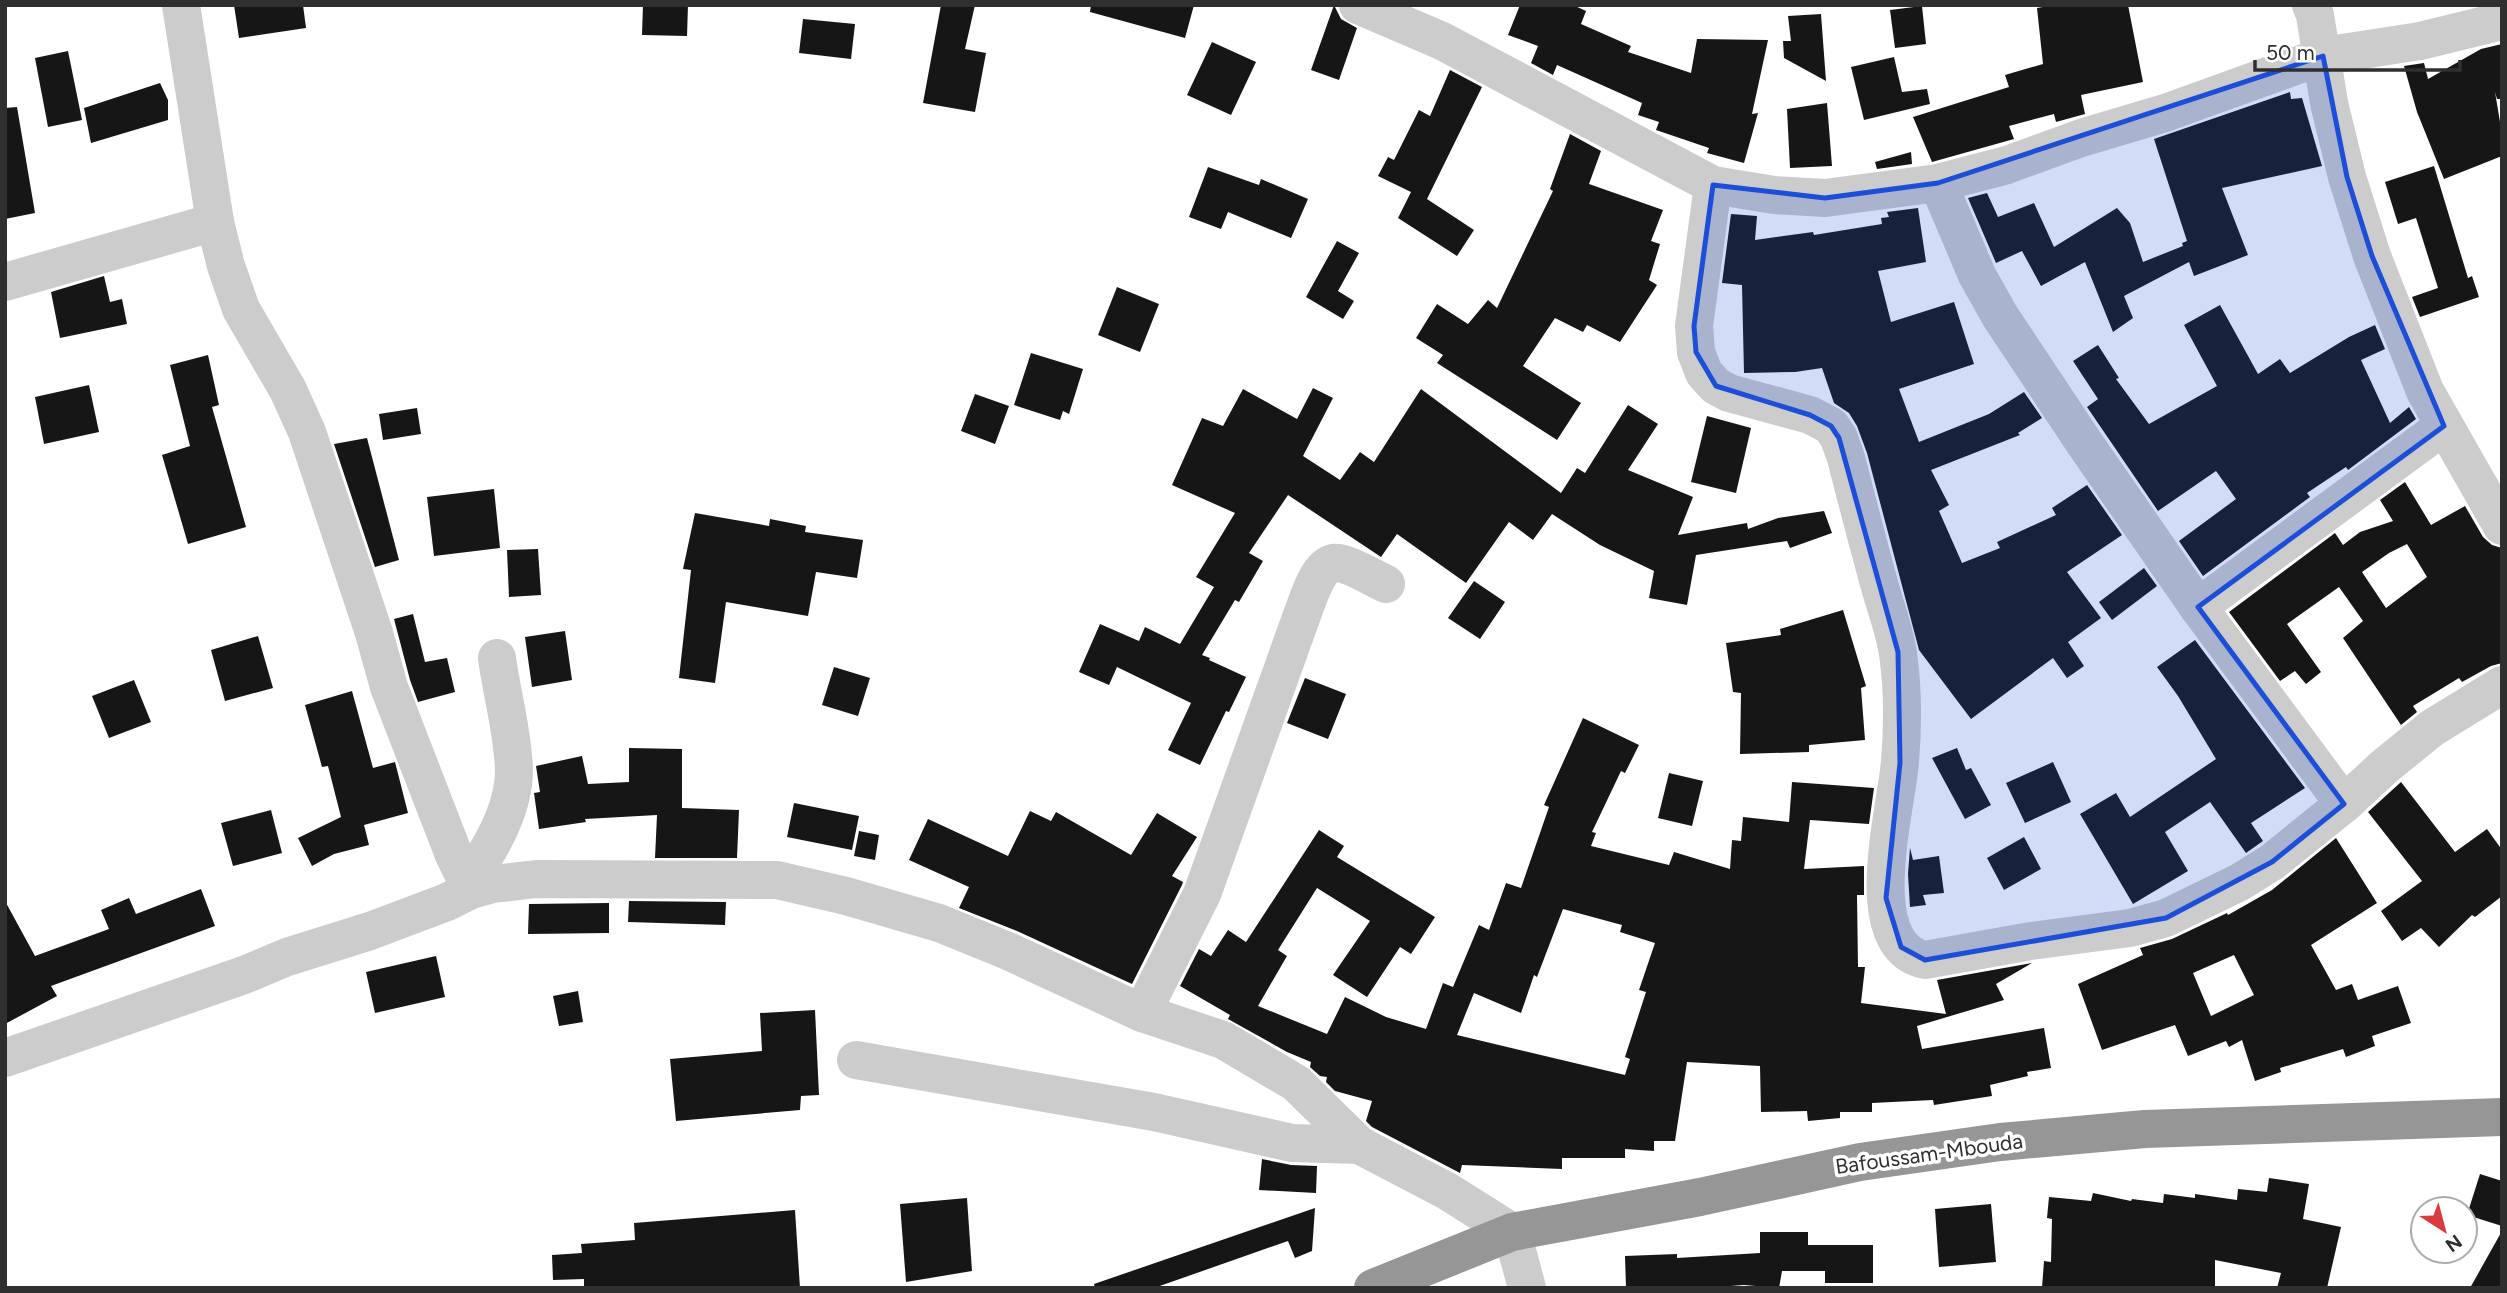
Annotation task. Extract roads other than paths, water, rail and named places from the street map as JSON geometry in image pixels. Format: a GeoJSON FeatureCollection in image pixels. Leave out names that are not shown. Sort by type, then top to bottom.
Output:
{"type":"FeatureCollection","features":[{"type":"Feature","properties":{"kind":"highway","name":"Bafoussam-Mbouda"},"geometry":{"type":"LineString","coordinates":[[1373,1288],[1512,1232],[1699,1197],[1860,1162],[2000,1142],[2145,1129],[2502,1117]]}},
{"type":"Feature","properties":{"kind":"street"},"geometry":{"type":"LineString","coordinates":[[181,5],[215,222],[226,266],[241,309],[288,390],[307,432],[374,633],[389,687],[469,887]]}},
{"type":"Feature","properties":{"kind":"street"},"geometry":{"type":"LineString","coordinates":[[1358,5],[1442,41],[1713,185],[1774,195],[1825,198],[1938,183],[2007,165],[2081,138],[2165,113],[2323,56],[2420,41],[2502,21]]}},
{"type":"Feature","properties":{"kind":"street"},"geometry":{"type":"LineString","coordinates":[[2311,5],[2323,56],[2329,103],[2347,177],[2372,257],[2425,391],[2502,526]]}},
{"type":"Feature","properties":{"kind":"street"},"geometry":{"type":"LineString","coordinates":[[1938,183],[1977,275],[2000,316],[2082,441],[2197,607],[2344,804]]}},
{"type":"Feature","properties":{"kind":"street"},"geometry":{"type":"LineString","coordinates":[[1713,185],[1694,326],[1696,352],[1704,373],[1716,386],[1729,393],[1810,415],[1831,426],[1839,438],[1846,458],[1898,652],[1902,714],[1900,763],[1887,858],[1886,898],[1891,928],[1901,947],[1913,958],[1925,960],[2031,941],[2130,928],[2166,918],[2240,882],[2272,862],[2432,728],[2502,685]]}},
{"type":"Feature","properties":{"kind":"street"},"geometry":{"type":"LineString","coordinates":[[5,282],[215,222]]}},
{"type":"Feature","properties":{"kind":"street"},"geometry":{"type":"LineString","coordinates":[[2197,607],[2444,426]]}},
{"type":"Feature","properties":{"kind":"street"},"geometry":{"type":"LineString","coordinates":[[1142,1013],[1202,894],[1319,574],[1329,564],[1338,562],[1386,584]]}},
{"type":"Feature","properties":{"kind":"street"},"geometry":{"type":"LineString","coordinates":[[469,887],[500,827],[510,797],[514,773],[511,738],[496,658]]}},
{"type":"Feature","properties":{"kind":"street"},"geometry":{"type":"LineString","coordinates":[[11,1049],[244,975],[287,957],[370,931],[447,902],[469,887],[536,879],[777,880],[858,899],[939,923],[1008,951],[1142,1013],[1223,1040],[1296,1083],[1359,1145],[1447,1191],[1512,1232],[1527,1288]]}},
{"type":"Feature","properties":{"kind":"street"},"geometry":{"type":"LineString","coordinates":[[856,1060],[1154,1112],[1292,1143],[1359,1145]]}}]}
